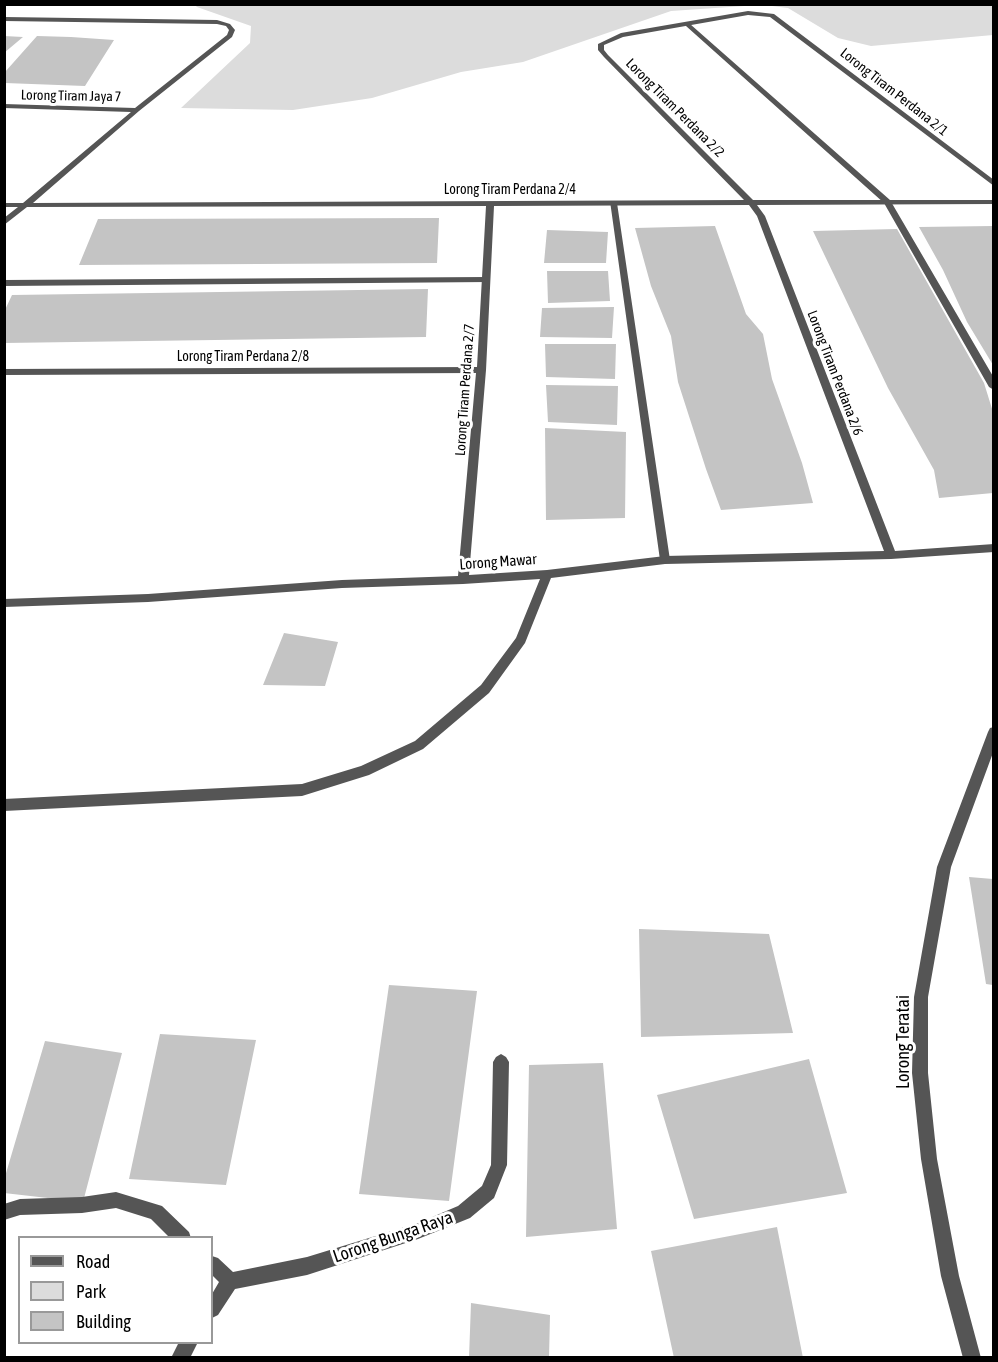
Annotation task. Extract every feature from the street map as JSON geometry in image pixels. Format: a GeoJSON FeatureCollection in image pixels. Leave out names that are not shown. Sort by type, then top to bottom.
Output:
{"type":"FeatureCollection","features":[{"type":"Feature","properties":{"kind":"street","name":"Lorong Tiram Perdana 2/1"},"geometry":{"type":"LineString","coordinates":[[688,25],[761,12],[780,18],[993,184]]}},
{"type":"Feature","properties":{"kind":"street"},"geometry":{"type":"LineString","coordinates":[[4,19],[217,22],[228,25],[232,30],[230,36],[136,110],[4,223]]}},
{"type":"Feature","properties":{"kind":"street","name":"Lorong Tiram Perdana 2/2"},"geometry":{"type":"LineString","coordinates":[[688,25],[621,35],[601,44],[601,50],[751,203]]}},
{"type":"Feature","properties":{"kind":"street"},"geometry":{"type":"LineString","coordinates":[[688,25],[887,202],[993,387]]}},
{"type":"Feature","properties":{"kind":"street","name":"Lorong Tiram Jaya 7"},"geometry":{"type":"LineString","coordinates":[[4,106],[136,110]]}},
{"type":"Feature","properties":{"kind":"street","name":"Lorong Tiram Perdana 2/4"},"geometry":{"type":"LineString","coordinates":[[4,205],[993,202]]}},
{"type":"Feature","properties":{"kind":"street","name":"Lorong Tiram Perdana 2/7"},"geometry":{"type":"LineString","coordinates":[[463,580],[481,370],[490,203]]}},
{"type":"Feature","properties":{"kind":"street"},"geometry":{"type":"LineString","coordinates":[[613,203],[665,560]]}},
{"type":"Feature","properties":{"kind":"street","name":"Lorong Tiram Perdana 2/6"},"geometry":{"type":"LineString","coordinates":[[751,203],[761,216],[891,555]]}},
{"type":"Feature","properties":{"kind":"street"},"geometry":{"type":"LineString","coordinates":[[4,283],[486,280]]}},
{"type":"Feature","properties":{"kind":"street","name":"Lorong Tiram Perdana 2/8"},"geometry":{"type":"LineString","coordinates":[[4,372],[481,370]]}},
{"type":"Feature","properties":{"kind":"street","name":"Lorong Mawar"},"geometry":{"type":"LineString","coordinates":[[4,603],[148,598],[342,584],[463,580],[547,574],[665,560],[891,555],[993,548]]}},
{"type":"Feature","properties":{"kind":"street"},"geometry":{"type":"LineString","coordinates":[[4,805],[302,790],[364,771],[419,745],[485,689],[521,640],[547,574]]}},
{"type":"Feature","properties":{"kind":"street","name":"Lorong Teratai"},"geometry":{"type":"LineString","coordinates":[[972,1358],[950,1276],[929,1159],[920,1073],[921,998],[944,867],[969,804],[993,732]]}},
{"type":"Feature","properties":{"kind":"street","name":"Lorong Bunga Raya"},"geometry":{"type":"LineString","coordinates":[[230,1281],[307,1266],[418,1231],[464,1212],[488,1192],[499,1165],[501,1062]]}},
{"type":"Feature","properties":{"kind":"street"},"geometry":{"type":"LineString","coordinates":[[4,1212],[20,1207],[82,1205],[116,1200],[156,1212],[181,1236]]}},
{"type":"Feature","properties":{"kind":"street"},"geometry":{"type":"LineString","coordinates":[[213,1265],[230,1281],[213,1307]]}},
{"type":"Feature","properties":{"kind":"street"},"geometry":{"type":"LineString","coordinates":[[180,1358],[188,1344]]}},
{"type":"Feature","properties":{"kind":"green space"},"geometry":{"type":"Polygon","coordinates":[[[195,5],[759,5],[671,11],[523,62],[461,72],[372,98],[293,110],[181,108],[250,43],[251,26],[195,5]]]}},
{"type":"Feature","properties":{"kind":"green space"},"geometry":{"type":"Polygon","coordinates":[[[764,5],[993,5],[993,35],[871,46],[838,38],[788,8],[764,5]]]}},
{"type":"Feature","properties":{"kind":"building"},"geometry":{"type":"Polygon","coordinates":[[[4,36],[23,37],[4,53],[4,36]]]}},
{"type":"Feature","properties":{"kind":"building"},"geometry":{"type":"Polygon","coordinates":[[[37,36],[114,40],[85,86],[5,83],[5,72],[37,36]]]}},
{"type":"Feature","properties":{"kind":"building"},"geometry":{"type":"Polygon","coordinates":[[[439,218],[437,263],[79,265],[98,219],[439,218]]]}},
{"type":"Feature","properties":{"kind":"building"},"geometry":{"type":"Polygon","coordinates":[[[715,226],[746,314],[763,334],[772,379],[802,463],[813,503],[721,510],[706,469],[678,382],[671,336],[651,286],[635,228],[715,226]]]}},
{"type":"Feature","properties":{"kind":"building"},"geometry":{"type":"Polygon","coordinates":[[[993,226],[993,365],[967,322],[943,270],[919,227],[993,226]]]}},
{"type":"Feature","properties":{"kind":"building"},"geometry":{"type":"Polygon","coordinates":[[[897,229],[984,383],[993,412],[993,493],[939,498],[934,470],[888,388],[813,231],[897,229]]]}},
{"type":"Feature","properties":{"kind":"building"},"geometry":{"type":"Polygon","coordinates":[[[547,230],[608,232],[606,263],[544,263],[547,230]]]}},
{"type":"Feature","properties":{"kind":"building"},"geometry":{"type":"Polygon","coordinates":[[[547,271],[608,271],[610,301],[548,303],[547,271]]]}},
{"type":"Feature","properties":{"kind":"building"},"geometry":{"type":"Polygon","coordinates":[[[428,289],[426,337],[4,343],[4,312],[12,295],[428,289]]]}},
{"type":"Feature","properties":{"kind":"building"},"geometry":{"type":"Polygon","coordinates":[[[614,307],[612,338],[540,337],[542,308],[614,307]]]}},
{"type":"Feature","properties":{"kind":"building"},"geometry":{"type":"Polygon","coordinates":[[[545,344],[616,344],[615,379],[546,377],[545,344]]]}},
{"type":"Feature","properties":{"kind":"building"},"geometry":{"type":"Polygon","coordinates":[[[546,385],[618,386],[617,425],[548,422],[546,385]]]}},
{"type":"Feature","properties":{"kind":"building"},"geometry":{"type":"Polygon","coordinates":[[[545,428],[626,432],[625,518],[546,520],[545,428]]]}},
{"type":"Feature","properties":{"kind":"building"},"geometry":{"type":"Polygon","coordinates":[[[284,633],[338,642],[325,686],[263,685],[284,633]]]}},
{"type":"Feature","properties":{"kind":"building"},"geometry":{"type":"Polygon","coordinates":[[[969,877],[993,879],[993,985],[986,984],[969,877]]]}},
{"type":"Feature","properties":{"kind":"building"},"geometry":{"type":"Polygon","coordinates":[[[639,929],[769,934],[793,1033],[641,1037],[639,929]]]}},
{"type":"Feature","properties":{"kind":"building"},"geometry":{"type":"Polygon","coordinates":[[[389,985],[477,991],[449,1201],[359,1194],[389,985]]]}},
{"type":"Feature","properties":{"kind":"building"},"geometry":{"type":"Polygon","coordinates":[[[160,1034],[256,1040],[226,1185],[129,1179],[160,1034]]]}},
{"type":"Feature","properties":{"kind":"building"},"geometry":{"type":"Polygon","coordinates":[[[45,1041],[122,1053],[83,1202],[4,1193],[4,1180],[45,1041]]]}},
{"type":"Feature","properties":{"kind":"building"},"geometry":{"type":"Polygon","coordinates":[[[809,1059],[847,1193],[694,1219],[657,1095],[809,1059]]]}},
{"type":"Feature","properties":{"kind":"building"},"geometry":{"type":"Polygon","coordinates":[[[603,1063],[617,1229],[526,1237],[529,1065],[603,1063]]]}},
{"type":"Feature","properties":{"kind":"building"},"geometry":{"type":"Polygon","coordinates":[[[777,1227],[803,1358],[674,1358],[651,1251],[777,1227]]]}},
{"type":"Feature","properties":{"kind":"building"},"geometry":{"type":"Polygon","coordinates":[[[471,1303],[550,1315],[549,1358],[469,1358],[471,1303]]]}}]}
